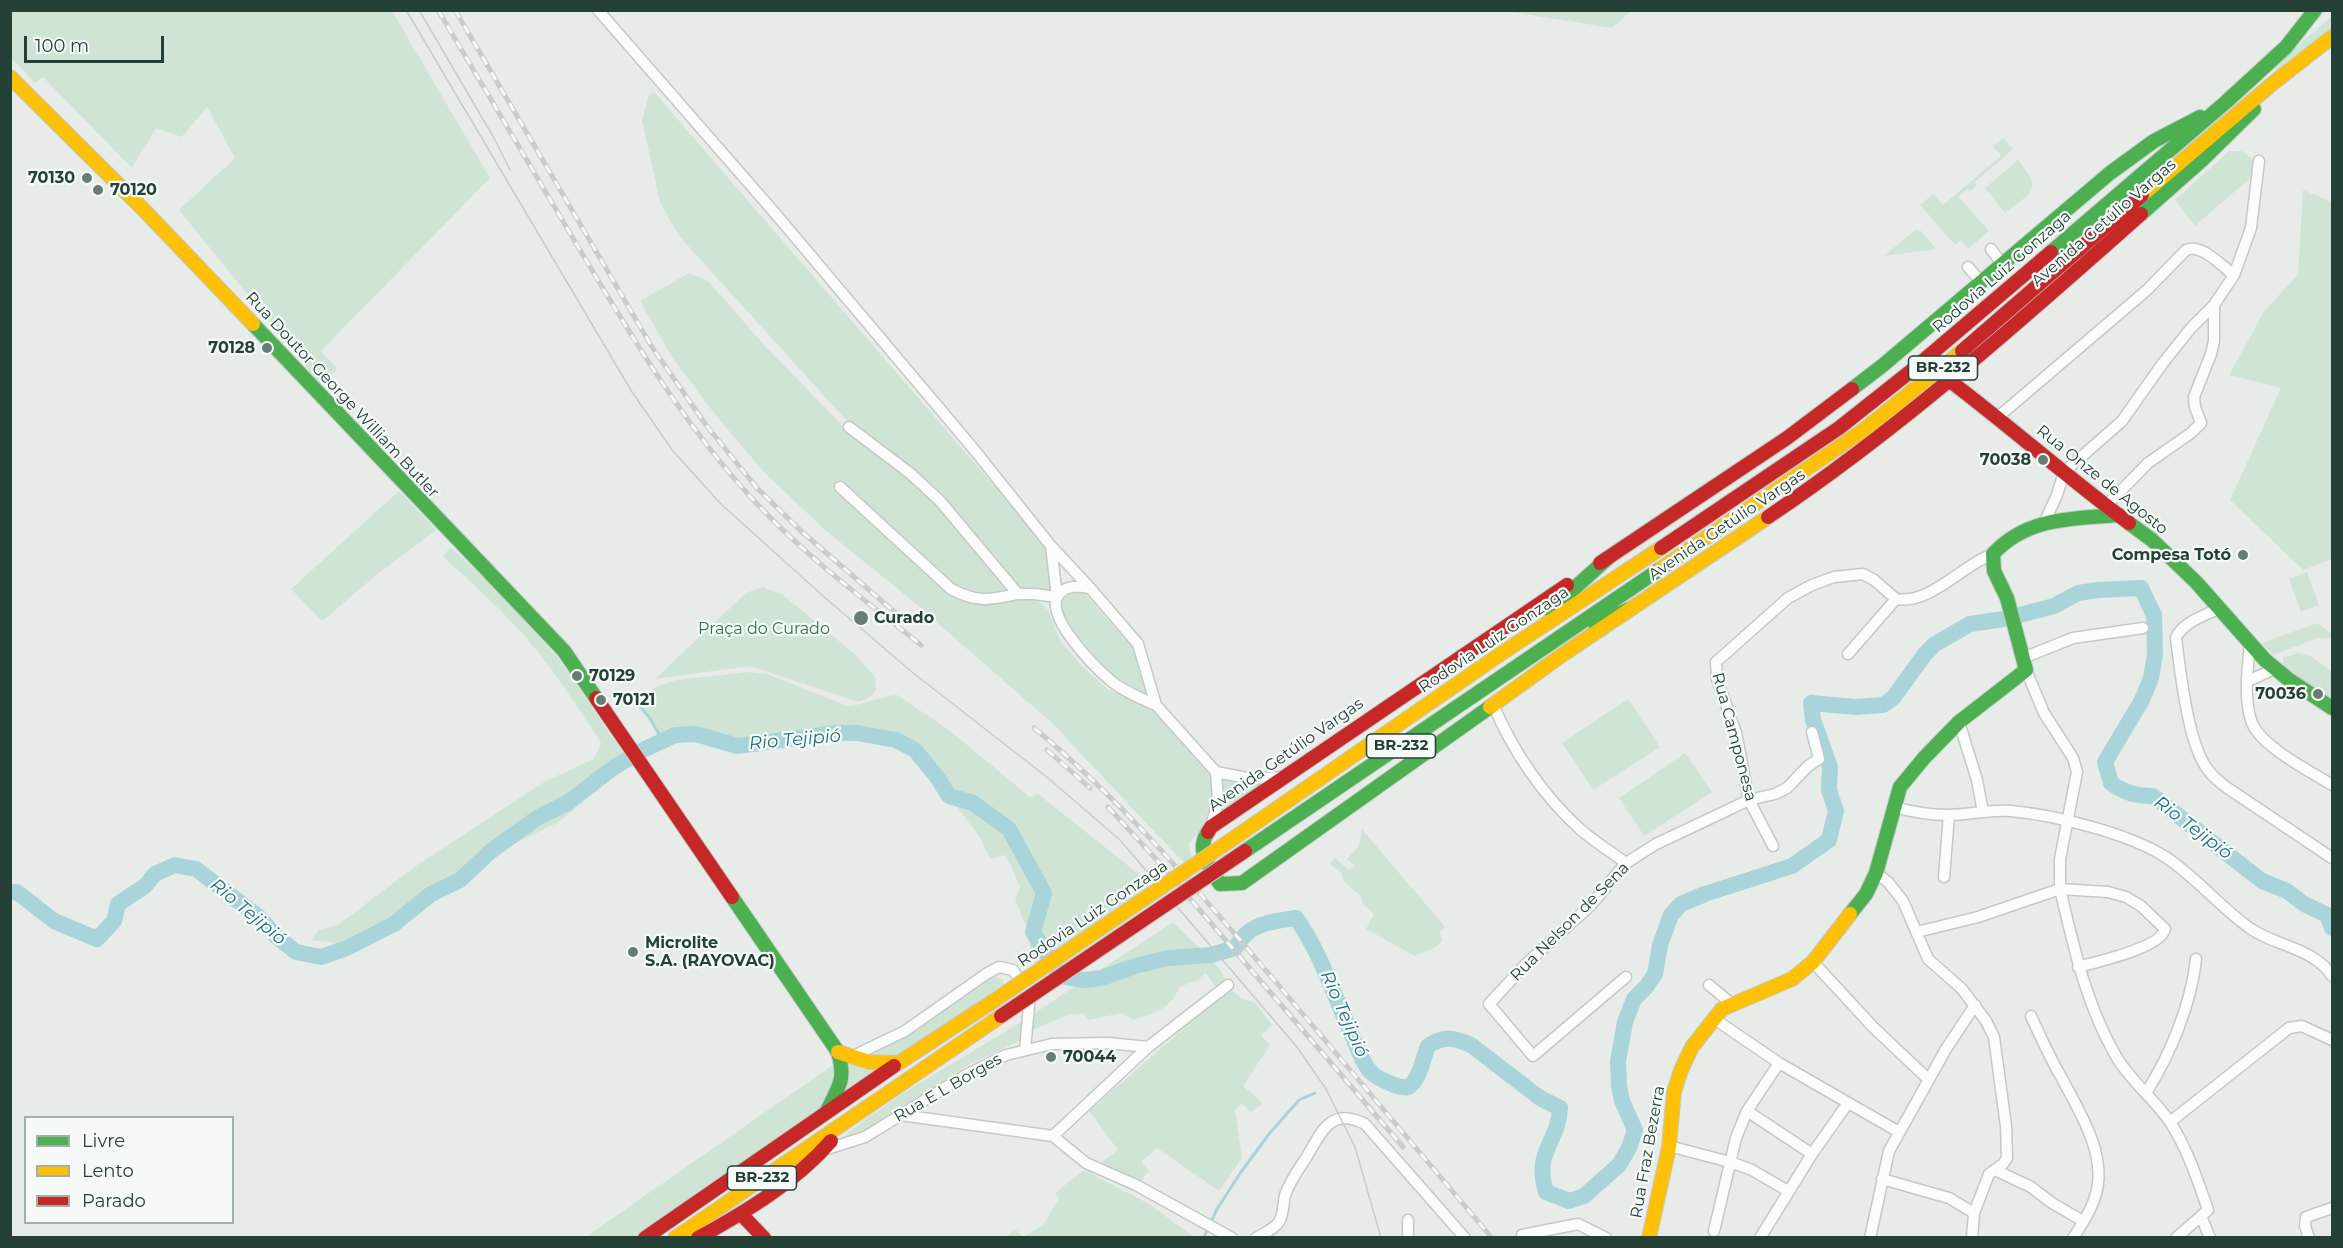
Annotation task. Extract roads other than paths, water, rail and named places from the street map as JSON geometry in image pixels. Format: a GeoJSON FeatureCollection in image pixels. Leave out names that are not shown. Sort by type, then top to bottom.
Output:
{"type":"FeatureCollection","features":[{"type":"Feature","properties":{"kind":"main road","name":"Rodovia Luiz Gonzaga"},"geometry":{"type":"LineString","coordinates":[[645,1238],[1502,653],[1839,428],[1911,371],[2219,107],[2286,47],[2315,10]]}},
{"type":"Feature","properties":{"kind":"main road","name":"Rodovia Luiz Gonzaga"},"geometry":{"type":"LineString","coordinates":[[675,1238],[1865,429],[1925,382],[2136,200],[2332,37]]}},
{"type":"Feature","properties":{"kind":"main road","name":"Avenida Getúlio Vargas"},"geometry":{"type":"LineString","coordinates":[[2219,107],[2134,154],[1882,366],[1786,438],[1211,827],[1202,839],[1200,847],[1220,884],[1242,883],[1492,704],[1819,483],[1950,381],[2202,160],[2302,60]]}},
{"type":"Feature","properties":{"kind":"main road","name":"Rua Doutor George William Butler"},"geometry":{"type":"LineString","coordinates":[[10,77],[142,207],[547,632],[569,658],[838,1052]]}},
{"type":"Feature","properties":{"kind":"main road","name":"Rua Onze de Agosto"},"geometry":{"type":"LineString","coordinates":[[1950,381],[1998,417],[2176,562],[2274,669],[2332,708]]}},
{"type":"Feature","properties":{"kind":"main road"},"geometry":{"type":"LineString","coordinates":[[2024,664],[2007,598],[1994,571],[1993,554],[1997,547],[2013,536],[2044,523],[2119,515]]}},
{"type":"Feature","properties":{"kind":"main road"},"geometry":{"type":"LineString","coordinates":[[1502,653],[1608,558]]}},
{"type":"Feature","properties":{"kind":"main road"},"geometry":{"type":"LineString","coordinates":[[1557,640],[1632,608]]}},
{"type":"Feature","properties":{"kind":"main road","name":"Rua Fraz Bezerra"},"geometry":{"type":"LineString","coordinates":[[1649,1238],[1669,1146],[1674,1091],[1690,1051],[1713,1018],[1732,1004],[1792,979],[1813,962],[1866,894],[1876,873],[1900,787],[1923,758],[1959,722],[2024,664]]}},
{"type":"Feature","properties":{"kind":"main road"},"geometry":{"type":"LineString","coordinates":[[838,1052],[875,1062],[899,1063]]}},
{"type":"Feature","properties":{"kind":"main road"},"geometry":{"type":"LineString","coordinates":[[825,1115],[843,1078],[838,1052]]}},
{"type":"Feature","properties":{"kind":"main road"},"geometry":{"type":"LineString","coordinates":[[698,1238],[741,1214],[802,1170],[824,1150],[849,1118]]}},
{"type":"Feature","properties":{"kind":"main road"},"geometry":{"type":"LineString","coordinates":[[741,1214],[764,1238]]}},
{"type":"Feature","properties":{"kind":"street"},"geometry":{"type":"LineString","coordinates":[[598,10],[774,212],[972,447],[1051,546],[1138,644],[1156,705]]}},
{"type":"Feature","properties":{"kind":"street"},"geometry":{"type":"LineString","coordinates":[[2044,523],[2057,495],[2064,472],[2122,421],[2163,363],[2214,304],[2234,275],[2252,228],[2259,161]]}},
{"type":"Feature","properties":{"kind":"street"},"geometry":{"type":"LineString","coordinates":[[1998,417],[2147,290],[2191,248],[2200,250],[2234,275]]}},
{"type":"Feature","properties":{"kind":"street"},"geometry":{"type":"LineString","coordinates":[[1991,249],[2002,264]]}},
{"type":"Feature","properties":{"kind":"street"},"geometry":{"type":"LineString","coordinates":[[1968,267],[1981,282]]}},
{"type":"Feature","properties":{"kind":"street"},"geometry":{"type":"LineString","coordinates":[[2106,506],[2148,463],[2191,433],[2200,423],[2194,397],[2214,341],[2214,304]]}},
{"type":"Feature","properties":{"kind":"street"},"geometry":{"type":"LineString","coordinates":[[849,427],[911,474],[940,501],[1018,594]]}},
{"type":"Feature","properties":{"kind":"street"},"geometry":{"type":"LineString","coordinates":[[840,487],[951,589],[967,597],[984,601],[1018,594],[1057,597]]}},
{"type":"Feature","properties":{"kind":"street"},"geometry":{"type":"LineString","coordinates":[[1051,546],[1056,605],[1062,626],[1110,680],[1130,694],[1156,705],[1216,772],[1252,779],[1285,777]]}},
{"type":"Feature","properties":{"kind":"street"},"geometry":{"type":"LineString","coordinates":[[1848,654],[1896,599],[1908,600],[1930,591],[1947,583],[1974,562],[1993,554]]}},
{"type":"Feature","properties":{"kind":"street","name":"Rua Camponesa"},"geometry":{"type":"LineString","coordinates":[[1773,846],[1749,800],[1736,733],[1717,679],[1716,662],[1788,598],[1812,585],[1834,577],[1863,574],[1874,580],[1896,599]]}},
{"type":"Feature","properties":{"kind":"street"},"geometry":{"type":"LineString","coordinates":[[1057,597],[1069,588],[1079,586],[1090,588]]}},
{"type":"Feature","properties":{"kind":"street"},"geometry":{"type":"LineString","coordinates":[[2220,608],[2183,627],[2176,638],[2197,751],[2214,777],[2244,801],[2332,858]]}},
{"type":"Feature","properties":{"kind":"street"},"geometry":{"type":"LineString","coordinates":[[2143,628],[2073,638],[2024,664],[2048,720],[2076,766],[2077,778],[2066,821],[2060,859],[2060,889],[2078,967],[2089,999],[2117,1058],[2170,1122],[2190,1163],[2210,1238]]}},
{"type":"Feature","properties":{"kind":"street"},"geometry":{"type":"LineString","coordinates":[[2250,643],[2249,713],[2255,730],[2332,785]]}},
{"type":"Feature","properties":{"kind":"street"},"geometry":{"type":"LineString","coordinates":[[2248,681],[2274,669]]}},
{"type":"Feature","properties":{"kind":"street"},"geometry":{"type":"LineString","coordinates":[[1492,704],[1524,763],[1559,808],[1581,830],[1626,863]]}},
{"type":"Feature","properties":{"kind":"street"},"geometry":{"type":"LineString","coordinates":[[1959,722],[1977,780],[1983,812]]}},
{"type":"Feature","properties":{"kind":"street","name":"Rua Nelson de Sena"},"geometry":{"type":"LineString","coordinates":[[1626,977],[1533,1056],[1489,1004],[1526,964],[1590,906],[1626,863],[1656,844],[1749,800],[1775,794],[1787,788],[1808,766],[1819,759],[1812,732]]}},
{"type":"Feature","properties":{"kind":"street"},"geometry":{"type":"LineString","coordinates":[[1211,827],[1218,801],[1216,772]]}},
{"type":"Feature","properties":{"kind":"street"},"geometry":{"type":"LineString","coordinates":[[1894,807],[1919,813],[1949,815],[2013,811],[2066,821],[2121,836],[2148,847],[2168,859],[2247,926],[2289,948],[2307,953],[2323,964],[2332,976]]}},
{"type":"Feature","properties":{"kind":"street"},"geometry":{"type":"LineString","coordinates":[[1944,878],[1949,815]]}},
{"type":"Feature","properties":{"kind":"street"},"geometry":{"type":"LineString","coordinates":[[1876,873],[1888,882],[1903,901],[1932,964],[1958,984],[1975,1005],[1994,1037],[2004,1104],[2007,1158],[2003,1164],[1989,1174],[1974,1213],[1972,1238]]}},
{"type":"Feature","properties":{"kind":"street"},"geometry":{"type":"LineString","coordinates":[[1917,932],[1978,917],[2060,889],[2109,892],[2126,897],[2141,906],[2163,926],[2165,933],[2139,948],[2078,967]]}},
{"type":"Feature","properties":{"kind":"street"},"geometry":{"type":"LineString","coordinates":[[2146,1093],[2178,1026],[2191,987],[2196,959]]}},
{"type":"Feature","properties":{"kind":"street"},"geometry":{"type":"LineString","coordinates":[[1813,962],[1873,1027],[1929,1080]]}},
{"type":"Feature","properties":{"kind":"street"},"geometry":{"type":"LineString","coordinates":[[851,1057],[905,1031],[999,967],[1013,970],[1030,996],[1025,1049]]}},
{"type":"Feature","properties":{"kind":"street"},"geometry":{"type":"LineString","coordinates":[[1710,985],[1732,1004]]}},
{"type":"Feature","properties":{"kind":"street"},"geometry":{"type":"LineString","coordinates":[[1053,1136],[1148,1047],[1228,986]]}},
{"type":"Feature","properties":{"kind":"street"},"geometry":{"type":"LineString","coordinates":[[1870,1238],[1890,1151],[1954,1036],[1975,1005]]}},
{"type":"Feature","properties":{"kind":"street"},"geometry":{"type":"LineString","coordinates":[[2031,1016],[2091,1136],[2097,1167],[2096,1196],[2073,1238]]}},
{"type":"Feature","properties":{"kind":"street"},"geometry":{"type":"LineString","coordinates":[[1713,1018],[1779,1063],[1899,1132]]}},
{"type":"Feature","properties":{"kind":"street"},"geometry":{"type":"LineString","coordinates":[[2170,1122],[2289,1028],[2302,1026],[2332,1041]]}},
{"type":"Feature","properties":{"kind":"street","name":"Rua E L Borges"},"geometry":{"type":"LineString","coordinates":[[824,1150],[865,1137],[964,1076],[1006,1055],[1052,1044],[1135,1044],[1148,1047]]}},
{"type":"Feature","properties":{"kind":"street"},"geometry":{"type":"LineString","coordinates":[[1714,1231],[1736,1138],[1747,1111],[1779,1063]]}},
{"type":"Feature","properties":{"kind":"street"},"geometry":{"type":"LineString","coordinates":[[1762,1237],[1788,1191],[1848,1103]]}},
{"type":"Feature","properties":{"kind":"street"},"geometry":{"type":"LineString","coordinates":[[1747,1111],[1812,1154]]}},
{"type":"Feature","properties":{"kind":"street"},"geometry":{"type":"LineString","coordinates":[[901,1115],[1053,1136],[1086,1163],[1136,1185],[1232,1238]]}},
{"type":"Feature","properties":{"kind":"street"},"geometry":{"type":"LineString","coordinates":[[1256,1238],[1278,1223],[1284,1197],[1297,1170],[1324,1127],[1341,1118],[1354,1118],[1365,1124],[1465,1238]]}},
{"type":"Feature","properties":{"kind":"street"},"geometry":{"type":"LineString","coordinates":[[1669,1146],[1752,1170],[1788,1191]]}},
{"type":"Feature","properties":{"kind":"street"},"geometry":{"type":"LineString","coordinates":[[1995,1170],[2031,1187],[2052,1203],[2083,1221]]}},
{"type":"Feature","properties":{"kind":"street"},"geometry":{"type":"LineString","coordinates":[[1882,1179],[1948,1198],[1974,1213]]}},
{"type":"Feature","properties":{"kind":"street"},"geometry":{"type":"LineString","coordinates":[[2310,1238],[2304,1226],[2306,1217],[2332,1208]]}},
{"type":"Feature","properties":{"kind":"street"},"geometry":{"type":"LineString","coordinates":[[2175,1238],[2205,1213]]}},
{"type":"Feature","properties":{"kind":"street"},"geometry":{"type":"LineString","coordinates":[[1408,1220],[1408,1238]]}},
{"type":"Feature","properties":{"kind":"street"},"geometry":{"type":"LineString","coordinates":[[1522,1234],[1578,1224],[1606,1238]]}},
{"type":"Feature","properties":{"kind":"waterway","name":"Rio Tejipió"},"geometry":{"type":"LineString","coordinates":[[10,892],[17,892],[54,921],[97,939],[114,921],[118,904],[145,886],[155,874],[175,865],[196,869],[259,917],[276,936],[296,952],[321,957],[347,948],[394,924],[431,894],[460,880],[491,851],[537,818],[567,803],[613,768],[675,735],[696,734],[737,746],[836,733],[857,733],[896,740],[915,750],[949,796],[973,803],[1009,829],[1044,893],[1033,932],[1060,976],[1084,980],[1102,978],[1135,966],[1168,958],[1211,955],[1235,948],[1247,933],[1261,925],[1296,918],[1320,960],[1362,1059],[1374,1074],[1395,1085],[1408,1087],[1418,1074],[1428,1046],[1439,1040],[1455,1039],[1471,1045],[1540,1098],[1560,1108],[1556,1130],[1544,1156],[1543,1178],[1546,1192],[1569,1201],[1584,1196],[1619,1165],[1629,1148],[1635,1130],[1622,1101],[1618,1061],[1625,1022],[1634,999],[1655,974],[1660,945],[1671,915],[1681,904],[1705,894],[1792,866],[1829,840],[1836,811],[1829,790],[1830,767],[1813,720],[1811,703],[1856,707],[1883,705],[1893,698],[1935,644],[1970,624],[2004,619],[2054,606],[2078,593],[2141,588],[2154,615],[2155,654],[2151,678],[2142,700],[2105,762],[2111,783],[2131,793],[2153,796],[2262,881],[2287,891],[2304,904],[2327,915],[2332,928]]}},
{"type":"Feature","properties":{"kind":"waterway"},"geometry":{"type":"LineString","coordinates":[[638,704],[649,717],[663,741]]}},
{"type":"Feature","properties":{"kind":"waterway"},"geometry":{"type":"LineString","coordinates":[[1211,1222],[1241,1172],[1269,1134],[1299,1100],[1315,1093]]}},
{"type":"Feature","properties":{"kind":"waterway"},"geometry":{"type":"LineString","coordinates":[[1204,1238],[1208,1228]]}},
{"type":"Feature","properties":{"kind":"tram line"},"geometry":{"type":"LineString","coordinates":[[406,10],[632,392],[673,451],[720,503],[823,596],[912,672],[1048,778],[1120,840],[1297,1047],[1326,1089],[1355,1147],[1381,1238]]}},
{"type":"Feature","properties":{"kind":"tram line"},"geometry":{"type":"LineString","coordinates":[[419,10],[494,138],[510,170]]}},
{"type":"Feature","properties":{"kind":"railway"},"geometry":{"type":"LineString","coordinates":[[438,10],[618,313],[661,381],[707,446],[759,506],[797,543],[921,645]]}},
{"type":"Feature","properties":{"kind":"railway"},"geometry":{"type":"LineString","coordinates":[[455,10],[652,347],[706,425],[756,487],[801,531],[906,622]]}},
{"type":"Feature","properties":{"kind":"railway"},"geometry":{"type":"LineString","coordinates":[[1034,728],[1099,786],[1189,881],[1492,1238]]}},
{"type":"Feature","properties":{"kind":"railway"},"geometry":{"type":"LineString","coordinates":[[1047,750],[1090,788]]}},
{"type":"Feature","properties":{"kind":"railway"},"geometry":{"type":"LineString","coordinates":[[1108,807],[1156,859],[1403,1147]]}},
{"type":"Feature","properties":{"kind":"place","name":"70130"},"geometry":{"type":"Point","coordinates":[87,178]}},
{"type":"Feature","properties":{"kind":"place","name":"70120"},"geometry":{"type":"Point","coordinates":[98,190]}},
{"type":"Feature","properties":{"kind":"place","name":"70128"},"geometry":{"type":"Point","coordinates":[267,348]}},
{"type":"Feature","properties":{"kind":"place","name":"70038"},"geometry":{"type":"Point","coordinates":[2043,460]}},
{"type":"Feature","properties":{"kind":"place","name":"Compesa Totó"},"geometry":{"type":"Point","coordinates":[2243,555]}},
{"type":"Feature","properties":{"kind":"place","name":"Curado"},"geometry":{"type":"Point","coordinates":[861,618]}},
{"type":"Feature","properties":{"kind":"place","name":"70129"},"geometry":{"type":"Point","coordinates":[577,676]}},
{"type":"Feature","properties":{"kind":"place","name":"70036"},"geometry":{"type":"Point","coordinates":[2318,694]}},
{"type":"Feature","properties":{"kind":"place","name":"70121"},"geometry":{"type":"Point","coordinates":[601,700]}},
{"type":"Feature","properties":{"kind":"place","name":"Microlite S.A. (RAYOVAC)"},"geometry":{"type":"Point","coordinates":[633,952]}},
{"type":"Feature","properties":{"kind":"place","name":"70044"},"geometry":{"type":"Point","coordinates":[1051,1057]}},
{"type":"Feature","properties":{"kind":"park label","name":"Praça do Curado"},"geometry":{"type":"Point","coordinates":[764,629]}}]}
